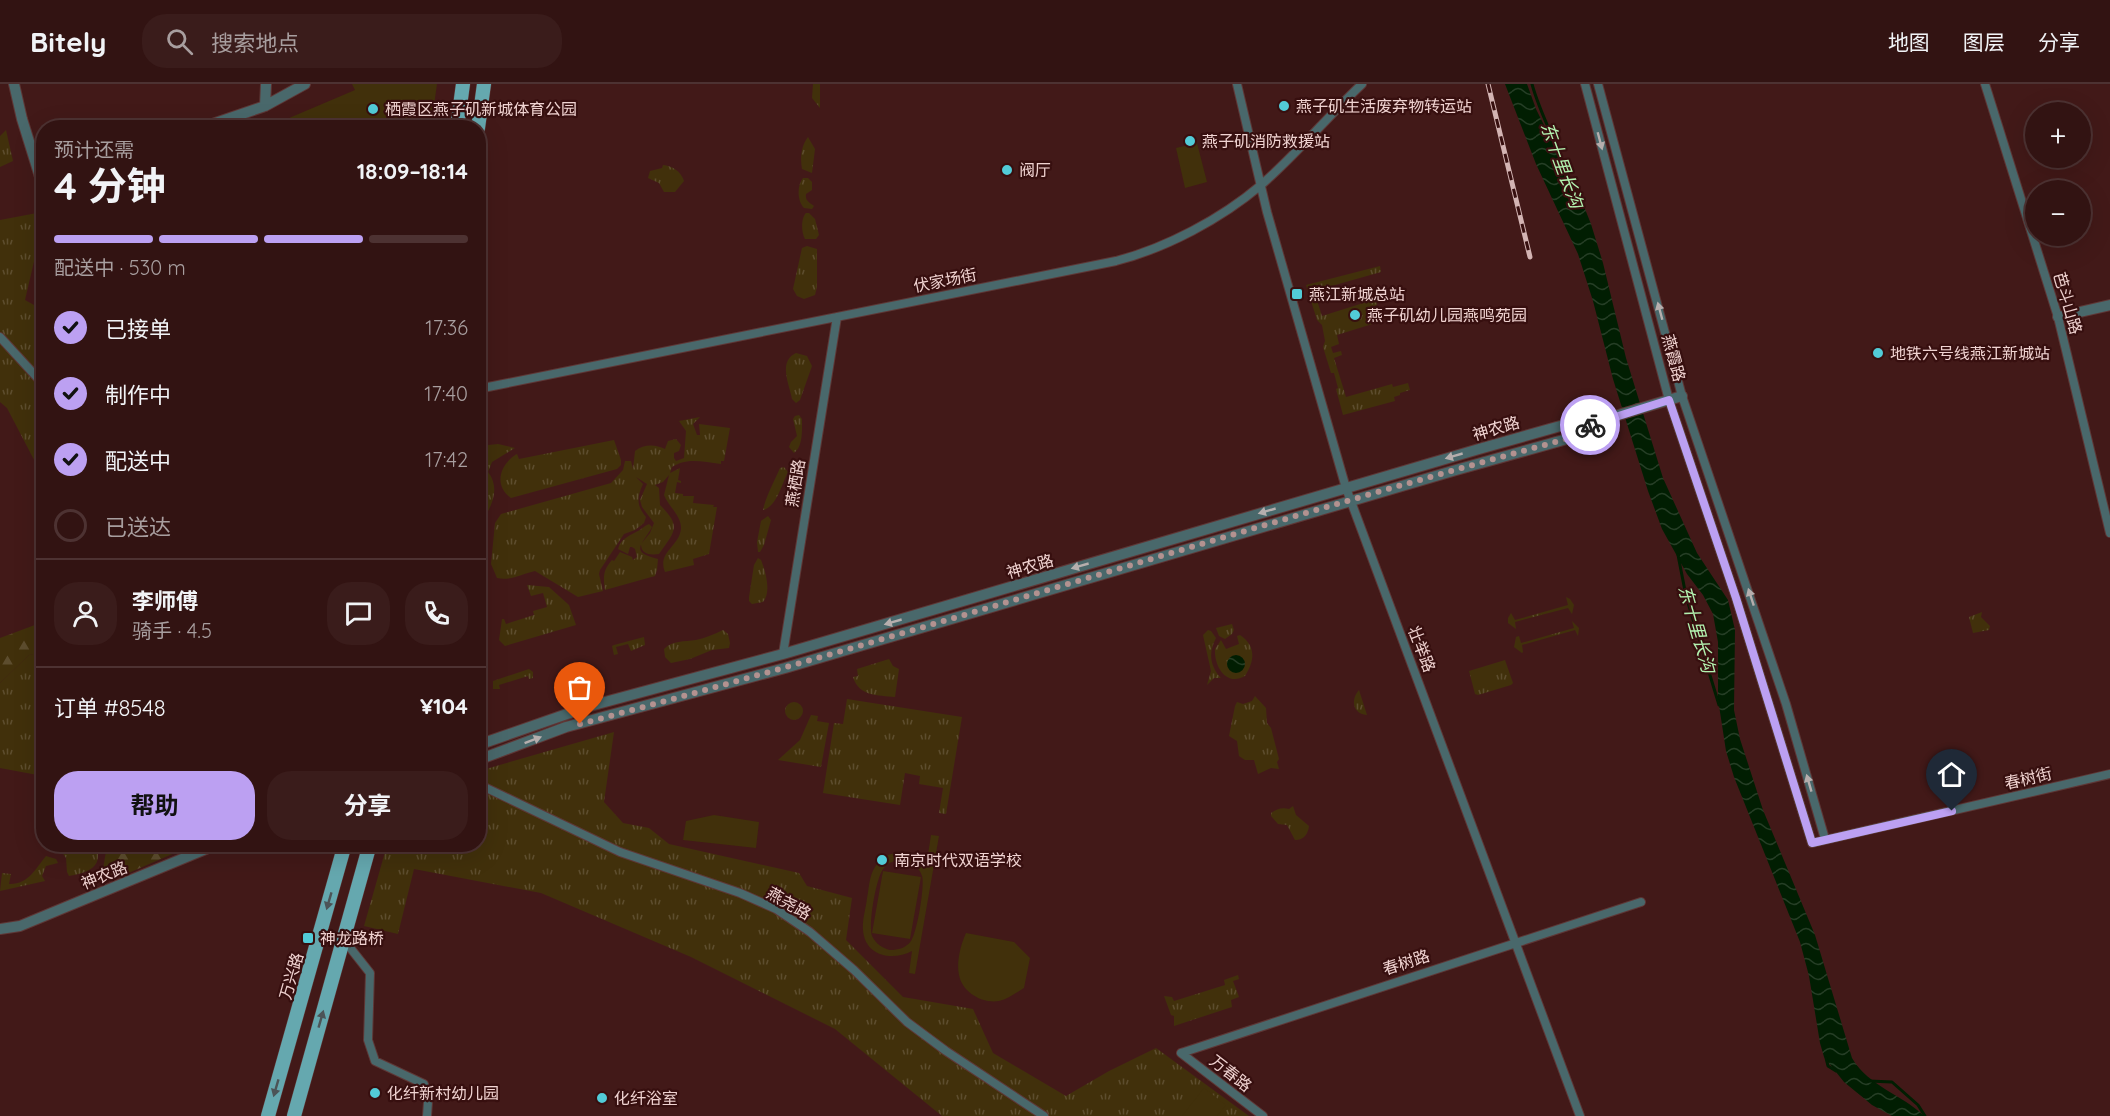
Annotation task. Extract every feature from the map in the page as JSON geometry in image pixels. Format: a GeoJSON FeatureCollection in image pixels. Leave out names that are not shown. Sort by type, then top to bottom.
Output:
{"type":"FeatureCollection","features":[{"type":"Feature","properties":{"kind":"main road"},"geometry":{"type":"LineString","coordinates":[[459,120],[463,84]]}},
{"type":"Feature","properties":{"kind":"main road"},"geometry":{"type":"LineString","coordinates":[[479,120],[484,84]]}},
{"type":"Feature","properties":{"kind":"main road","name":"万兴路"},"geometry":{"type":"LineString","coordinates":[[268,1116],[343,852]]}},
{"type":"Feature","properties":{"kind":"main road"},"geometry":{"type":"LineString","coordinates":[[294,1116],[368,852]]}},
{"type":"Feature","properties":{"kind":"street"},"geometry":{"type":"LineString","coordinates":[[14,84],[22,119],[36,162]]}},
{"type":"Feature","properties":{"kind":"street"},"geometry":{"type":"LineString","coordinates":[[265,106],[266,84]]}},
{"type":"Feature","properties":{"kind":"street"},"geometry":{"type":"LineString","coordinates":[[224,120],[265,106],[305,84]]}},
{"type":"Feature","properties":{"kind":"street","name":"壮举路"},"geometry":{"type":"LineString","coordinates":[[1237,84],[1267,212],[1346,488],[1580,1116]]}},
{"type":"Feature","properties":{"kind":"street","name":"伏家场街"},"geometry":{"type":"LineString","coordinates":[[486,387],[1143,254],[1229,209],[1261,185],[1362,84]]}},
{"type":"Feature","properties":{"kind":"street","name":"燕霞路"},"geometry":{"type":"LineString","coordinates":[[1585,84],[1669,400],[1736,598],[1812,843]]}},
{"type":"Feature","properties":{"kind":"street","name":"燕霞路"},"geometry":{"type":"LineString","coordinates":[[1598,84],[1682,396],[1782,693],[1825,839]]}},
{"type":"Feature","properties":{"kind":"street","name":"芭斗山路"},"geometry":{"type":"LineString","coordinates":[[1985,84],[2058,317],[2110,533]]}},
{"type":"Feature","properties":{"kind":"street"},"geometry":{"type":"LineString","coordinates":[[2058,317],[2110,305]]}},
{"type":"Feature","properties":{"kind":"street","name":"燕栖路"},"geometry":{"type":"LineString","coordinates":[[783,654],[837,317]]}},
{"type":"Feature","properties":{"kind":"street"},"geometry":{"type":"LineString","coordinates":[[0,337],[36,377]]}},
{"type":"Feature","properties":{"kind":"street","name":"神农路"},"geometry":{"type":"LineString","coordinates":[[486,742],[590,706],[783,654],[1571,423],[1592,423],[1682,396]]}},
{"type":"Feature","properties":{"kind":"street","name":"神农路"},"geometry":{"type":"LineString","coordinates":[[486,757],[566,728],[785,668],[1574,437],[1592,423]]}},
{"type":"Feature","properties":{"kind":"street","name":"春树街"},"geometry":{"type":"LineString","coordinates":[[1812,843],[2110,774]]}},
{"type":"Feature","properties":{"kind":"street","name":"燕尧路"},"geometry":{"type":"LineString","coordinates":[[486,788],[620,852],[740,893],[776,909],[810,932],[854,970],[907,1022],[1044,1116]]}},
{"type":"Feature","properties":{"kind":"street","name":"神农路"},"geometry":{"type":"LineString","coordinates":[[0,929],[20,926],[199,852]]}},
{"type":"Feature","properties":{"kind":"street","name":"春树路"},"geometry":{"type":"LineString","coordinates":[[1181,1053],[1641,902]]}},
{"type":"Feature","properties":{"kind":"street"},"geometry":{"type":"LineString","coordinates":[[344,940],[370,973],[368,1040],[375,1061],[424,1084],[428,1102],[427,1116]]}},
{"type":"Feature","properties":{"kind":"street","name":"万春路"},"geometry":{"type":"LineString","coordinates":[[1181,1053],[1263,1116]]}},
{"type":"Feature","properties":{"kind":"green space","name":"栖霞区燕子矶新城体育公园"},"geometry":{"type":"Polygon","coordinates":[[[352,84],[437,84],[432,120],[284,120],[355,90],[352,84]]]}},
{"type":"Feature","properties":{"kind":"green space"},"geometry":{"type":"Polygon","coordinates":[[[813,84],[820,84],[820,108],[812,98],[813,84]]]}},
{"type":"Feature","properties":{"kind":"green space"},"geometry":{"type":"Polygon","coordinates":[[[6,130],[13,161],[0,167],[0,136],[6,130]]]}},
{"type":"Feature","properties":{"kind":"green space"},"geometry":{"type":"Polygon","coordinates":[[[808,137],[815,149],[812,173],[802,169],[801,165],[802,148],[808,137]]]}},
{"type":"Feature","properties":{"kind":"green space"},"geometry":{"type":"Polygon","coordinates":[[[1197,143],[1207,182],[1185,188],[1176,148],[1197,143]]]}},
{"type":"Feature","properties":{"kind":"green space"},"geometry":{"type":"Polygon","coordinates":[[[663,165],[676,170],[683,177],[684,181],[675,192],[664,192],[659,183],[648,178],[650,171],[662,168],[663,165]]]}},
{"type":"Feature","properties":{"kind":"green space"},"geometry":{"type":"Polygon","coordinates":[[[803,178],[808,178],[812,182],[812,190],[806,194],[806,198],[814,206],[812,209],[804,208],[800,201],[799,189],[803,178]]]}},
{"type":"Feature","properties":{"kind":"green space"},"geometry":{"type":"Polygon","coordinates":[[[36,213],[36,253],[25,300],[36,306],[36,464],[7,408],[0,402],[0,220],[36,213]]]}},
{"type":"Feature","properties":{"kind":"green space"},"geometry":{"type":"Polygon","coordinates":[[[806,213],[815,219],[819,235],[816,239],[805,239],[802,222],[806,213]]]}},
{"type":"Feature","properties":{"kind":"green space"},"geometry":{"type":"Polygon","coordinates":[[[807,246],[817,249],[817,287],[815,295],[804,299],[797,296],[793,289],[802,248],[807,246]]]}},
{"type":"Feature","properties":{"kind":"green space"},"geometry":{"type":"Polygon","coordinates":[[[1380,266],[1381,272],[1314,291],[1322,316],[1376,299],[1377,305],[1374,306],[1377,316],[1380,315],[1382,321],[1337,335],[1339,344],[1331,347],[1333,353],[1341,351],[1342,355],[1334,358],[1346,397],[1392,384],[1393,387],[1408,383],[1410,390],[1394,397],[1395,401],[1343,415],[1334,373],[1331,373],[1323,347],[1325,341],[1322,325],[1317,320],[1306,285],[1380,266]]]}},
{"type":"Feature","properties":{"kind":"green space"},"geometry":{"type":"Polygon","coordinates":[[[796,353],[807,356],[812,366],[800,400],[796,403],[792,399],[786,367],[787,361],[796,353]]]}},
{"type":"Feature","properties":{"kind":"green space"},"geometry":{"type":"Polygon","coordinates":[[[799,415],[802,419],[801,438],[799,447],[794,453],[789,447],[797,436],[793,419],[799,415]]]}},
{"type":"Feature","properties":{"kind":"green space"},"geometry":{"type":"Polygon","coordinates":[[[700,417],[693,424],[697,435],[700,435],[699,424],[730,428],[724,461],[721,461],[721,464],[684,462],[672,467],[670,473],[680,468],[678,480],[681,483],[677,482],[675,493],[694,496],[693,503],[717,507],[709,554],[693,559],[694,565],[665,572],[664,559],[677,541],[681,529],[677,515],[664,495],[669,475],[663,482],[655,485],[659,488],[660,505],[674,524],[674,529],[659,554],[650,554],[641,548],[641,544],[650,533],[654,523],[642,507],[640,500],[647,484],[636,477],[643,484],[638,501],[646,517],[644,523],[635,530],[624,534],[600,570],[603,591],[578,597],[535,571],[511,578],[497,578],[491,564],[495,523],[501,514],[611,483],[623,470],[625,461],[631,461],[633,469],[635,451],[642,447],[657,446],[665,449],[668,441],[676,439],[681,445],[679,451],[674,453],[674,458],[676,461],[684,458],[686,431],[679,421],[700,417]]]}},
{"type":"Feature","properties":{"kind":"green space"},"geometry":{"type":"Polygon","coordinates":[[[614,440],[621,460],[621,465],[617,469],[511,498],[502,487],[503,469],[506,463],[517,454],[519,459],[614,440]]]}},
{"type":"Feature","properties":{"kind":"green space"},"geometry":{"type":"Polygon","coordinates":[[[498,444],[515,448],[492,462],[488,472],[494,484],[494,496],[486,514],[486,445],[498,444]]]}},
{"type":"Feature","properties":{"kind":"green space"},"geometry":{"type":"Polygon","coordinates":[[[784,467],[788,472],[778,494],[772,504],[763,510],[780,468],[784,467]]]}},
{"type":"Feature","properties":{"kind":"green space"},"geometry":{"type":"Polygon","coordinates":[[[768,516],[771,520],[764,545],[758,552],[757,542],[761,521],[768,516]]]}},
{"type":"Feature","properties":{"kind":"green space"},"geometry":{"type":"Polygon","coordinates":[[[649,524],[652,527],[640,547],[643,553],[658,559],[655,576],[605,590],[604,574],[612,560],[614,561],[620,552],[632,557],[633,560],[637,557],[632,547],[628,554],[618,549],[621,543],[649,524]]]}},
{"type":"Feature","properties":{"kind":"green space"},"geometry":{"type":"Polygon","coordinates":[[[758,558],[761,560],[766,575],[767,593],[763,602],[752,604],[749,597],[754,565],[758,558]]]}},
{"type":"Feature","properties":{"kind":"green space"},"geometry":{"type":"Polygon","coordinates":[[[527,585],[549,587],[569,605],[576,625],[505,646],[499,640],[502,619],[506,624],[534,615],[533,611],[547,607],[543,593],[531,596],[527,585]]]}},
{"type":"Feature","properties":{"kind":"green space"},"geometry":{"type":"Polygon","coordinates":[[[1566,597],[1574,605],[1572,614],[1568,608],[1515,622],[1516,629],[1508,623],[1511,613],[1515,620],[1568,605],[1566,597]]]}},
{"type":"Feature","properties":{"kind":"green space"},"geometry":{"type":"Polygon","coordinates":[[[1982,612],[1981,617],[1990,626],[1989,630],[1973,633],[1969,617],[1982,612]]]}},
{"type":"Feature","properties":{"kind":"green space"},"geometry":{"type":"Polygon","coordinates":[[[1572,621],[1579,628],[1578,636],[1575,630],[1522,645],[1522,653],[1514,647],[1516,637],[1519,636],[1521,643],[1574,628],[1572,621]]]}},
{"type":"Feature","properties":{"kind":"green space"},"geometry":{"type":"Polygon","coordinates":[[[1232,624],[1234,630],[1232,634],[1225,639],[1219,636],[1216,628],[1232,624]]]}},
{"type":"Feature","properties":{"kind":"green space"},"geometry":{"type":"Polygon","coordinates":[[[36,625],[36,654],[29,655],[0,683],[0,638],[36,625]]]}},
{"type":"Feature","properties":{"kind":"green space"},"geometry":{"type":"Polygon","coordinates":[[[723,630],[728,634],[729,648],[712,650],[690,659],[671,663],[665,657],[664,649],[671,644],[699,639],[723,630]]]}},
{"type":"Feature","properties":{"kind":"green space"},"geometry":{"type":"Polygon","coordinates":[[[1208,630],[1216,638],[1211,659],[1214,669],[1221,678],[1214,678],[1207,685],[1211,671],[1203,635],[1208,630]]]}},
{"type":"Feature","properties":{"kind":"green space"},"geometry":{"type":"Polygon","coordinates":[[[1240,635],[1249,644],[1252,659],[1245,676],[1232,679],[1222,673],[1219,668],[1215,649],[1221,640],[1226,649],[1239,644],[1237,636],[1240,635]]]}},
{"type":"Feature","properties":{"kind":"green space"},"geometry":{"type":"Polygon","coordinates":[[[644,637],[645,645],[631,651],[628,644],[616,647],[618,654],[614,655],[612,646],[644,637]]]}},
{"type":"Feature","properties":{"kind":"green space"},"geometry":{"type":"Polygon","coordinates":[[[36,654],[36,775],[0,768],[0,683],[29,655],[36,654]]]}},
{"type":"Feature","properties":{"kind":"green space"},"geometry":{"type":"Polygon","coordinates":[[[889,659],[893,666],[899,669],[895,697],[864,692],[856,684],[853,677],[858,676],[857,669],[889,659]]]}},
{"type":"Feature","properties":{"kind":"green space"},"geometry":{"type":"Polygon","coordinates":[[[1505,660],[1513,683],[1475,694],[1469,671],[1505,660]]]}},
{"type":"Feature","properties":{"kind":"green space"},"geometry":{"type":"Polygon","coordinates":[[[529,669],[533,672],[533,678],[529,679],[528,676],[499,685],[500,689],[493,689],[493,681],[529,669]]]}},
{"type":"Feature","properties":{"kind":"green space"},"geometry":{"type":"Polygon","coordinates":[[[1359,690],[1367,715],[1359,712],[1354,706],[1354,698],[1359,690]]]}},
{"type":"Feature","properties":{"kind":"green space"},"geometry":{"type":"Polygon","coordinates":[[[1255,696],[1266,708],[1267,723],[1271,728],[1279,759],[1277,762],[1279,769],[1271,768],[1258,774],[1254,760],[1245,760],[1239,756],[1237,741],[1229,736],[1237,702],[1243,704],[1252,701],[1255,696]]]}},
{"type":"Feature","properties":{"kind":"green space"},"geometry":{"type":"Polygon","coordinates":[[[847,699],[962,717],[946,814],[939,813],[943,788],[919,784],[920,776],[905,773],[900,805],[823,793],[834,723],[843,724],[847,699]]]}},
{"type":"Feature","properties":{"kind":"green space"},"geometry":{"type":"Polygon","coordinates":[[[794,702],[800,705],[803,711],[800,717],[794,720],[788,717],[785,711],[788,705],[794,702]]]}},
{"type":"Feature","properties":{"kind":"green space"},"geometry":{"type":"Polygon","coordinates":[[[811,715],[818,716],[817,721],[829,723],[821,767],[778,760],[800,740],[811,715]]]}},
{"type":"Feature","properties":{"kind":"green space"},"geometry":{"type":"Polygon","coordinates":[[[614,732],[604,802],[623,823],[649,828],[669,844],[799,873],[807,886],[852,898],[846,940],[903,997],[973,1009],[993,1053],[1066,1096],[1109,1071],[1156,1048],[1249,1116],[942,1116],[835,1029],[691,957],[541,893],[414,869],[398,934],[364,926],[385,852],[486,852],[486,769],[614,732]]]}},
{"type":"Feature","properties":{"kind":"green space"},"geometry":{"type":"Polygon","coordinates":[[[1293,806],[1296,815],[1309,826],[1305,836],[1298,840],[1295,840],[1287,825],[1278,824],[1271,816],[1275,810],[1289,809],[1293,806]]]}},
{"type":"Feature","properties":{"kind":"green space"},"geometry":{"type":"Polygon","coordinates":[[[714,815],[759,822],[756,848],[683,840],[686,821],[714,815]]]}},
{"type":"Feature","properties":{"kind":"green space"},"geometry":{"type":"Polygon","coordinates":[[[931,835],[939,836],[915,974],[909,973],[912,951],[889,956],[874,951],[865,939],[863,922],[870,878],[880,860],[893,854],[908,854],[926,867],[931,835]],[[905,860],[891,862],[881,873],[872,912],[872,936],[880,945],[890,950],[902,948],[911,941],[918,919],[922,876],[913,864],[905,860]]]}},
{"type":"Feature","properties":{"kind":"green space"},"geometry":{"type":"Polygon","coordinates":[[[62,852],[98,854],[93,867],[80,874],[69,876],[66,858],[62,852]]]}},
{"type":"Feature","properties":{"kind":"green space"},"geometry":{"type":"Polygon","coordinates":[[[106,852],[177,852],[117,878],[103,869],[106,852]]]}},
{"type":"Feature","properties":{"kind":"green space"},"geometry":{"type":"Polygon","coordinates":[[[46,856],[56,859],[58,863],[46,866],[42,876],[45,881],[0,891],[2,873],[11,874],[9,884],[16,884],[31,875],[46,856]]]}},
{"type":"Feature","properties":{"kind":"green space"},"geometry":{"type":"Polygon","coordinates":[[[883,871],[921,877],[910,939],[872,933],[883,871]]]}},
{"type":"Feature","properties":{"kind":"green space"},"geometry":{"type":"Polygon","coordinates":[[[966,933],[1014,942],[1030,958],[1024,988],[999,1001],[986,1001],[968,991],[961,981],[958,970],[962,942],[966,933]]]}},
{"type":"Feature","properties":{"kind":"green space"},"geometry":{"type":"Polygon","coordinates":[[[1238,975],[1239,979],[1233,981],[1239,997],[1231,1000],[1232,1007],[1174,1026],[1174,1016],[1171,1015],[1164,996],[1172,997],[1174,1001],[1225,985],[1224,980],[1238,975]]]}},
{"type":"Feature","properties":{"kind":"green space"},"geometry":{"type":"Polygon","coordinates":[[[1204,1088],[1226,1105],[1217,1116],[1182,1116],[1204,1088]]]}},
{"type":"Feature","properties":{"kind":"water"},"geometry":{"type":"Polygon","coordinates":[[[1505,84],[1527,84],[1536,109],[1583,204],[1603,263],[1626,358],[1663,478],[1697,553],[1728,600],[1735,630],[1734,710],[1740,739],[1763,810],[1815,935],[1852,1058],[1867,1076],[1924,1116],[1892,1116],[1872,1105],[1844,1082],[1824,1057],[1809,976],[1800,942],[1734,777],[1726,751],[1718,699],[1718,642],[1713,614],[1662,529],[1613,379],[1578,254],[1536,164],[1505,84]]]}},
{"type":"Feature","properties":{"kind":"water"},"geometry":{"type":"Polygon","coordinates":[[[1236,655],[1242,658],[1245,664],[1242,670],[1236,673],[1230,670],[1227,664],[1230,658],[1236,655]]]}},
{"type":"Feature","properties":{"kind":"waterway","name":"东十里长沟"},"geometry":{"type":"LineString","coordinates":[[1532,84],[1566,171]]}},
{"type":"Feature","properties":{"kind":"waterway","name":"东十里长沟"},"geometry":{"type":"LineString","coordinates":[[1678,555],[1686,596],[1719,705]]}},
{"type":"Feature","properties":{"kind":"waterway","name":"东十里长沟"},"geometry":{"type":"LineString","coordinates":[[1826,1058],[1828,1066],[1836,1071]]}},
{"type":"Feature","properties":{"kind":"waterway","name":"东十里长沟"},"geometry":{"type":"LineString","coordinates":[[1869,1081],[1892,1082],[1918,1105],[1925,1116]]}},
{"type":"Feature","properties":{"kind":"railway"},"geometry":{"type":"LineString","coordinates":[[1488,84],[1530,257]]}},
{"type":"Feature","properties":{"kind":"way so far"},"geometry":{"type":"LineString","coordinates":[[580,724],[785,668],[1574,437],[1590,425]]}},
{"type":"Feature","properties":{"kind":"place","name":"燕子矶生活废弃物转运站"},"geometry":{"type":"Point","coordinates":[1284,106]}},
{"type":"Feature","properties":{"kind":"place","name":"栖霞区燕子矶新城体育公园"},"geometry":{"type":"Point","coordinates":[373,109]}},
{"type":"Feature","properties":{"kind":"place","name":"燕子矶消防救援站"},"geometry":{"type":"Point","coordinates":[1190,141]}},
{"type":"Feature","properties":{"kind":"place","name":"阀厅"},"geometry":{"type":"Point","coordinates":[1007,170]}},
{"type":"Feature","properties":{"kind":"place","name":"燕江新城总站"},"geometry":{"type":"Point","coordinates":[1297,294]}},
{"type":"Feature","properties":{"kind":"place","name":"燕子矶幼儿园燕鸣苑园"},"geometry":{"type":"Point","coordinates":[1355,315]}},
{"type":"Feature","properties":{"kind":"place","name":"地铁六号线燕江新城站"},"geometry":{"type":"Point","coordinates":[1878,353]}},
{"type":"Feature","properties":{"kind":"place","name":"南京时代双语学校"},"geometry":{"type":"Point","coordinates":[882,860]}},
{"type":"Feature","properties":{"kind":"place","name":"神龙路桥"},"geometry":{"type":"Point","coordinates":[308,938]}},
{"type":"Feature","properties":{"kind":"place","name":"化纤新村幼儿园"},"geometry":{"type":"Point","coordinates":[375,1093]}},
{"type":"Feature","properties":{"kind":"place","name":"化纤浴室"},"geometry":{"type":"Point","coordinates":[602,1098]}},
{"type":"Feature","properties":{"kind":"route"},"geometry":{"type":"LineString","coordinates":[[1590,425],[1669,400],[1736,598],[1812,843],[1952,811]]}}]}
